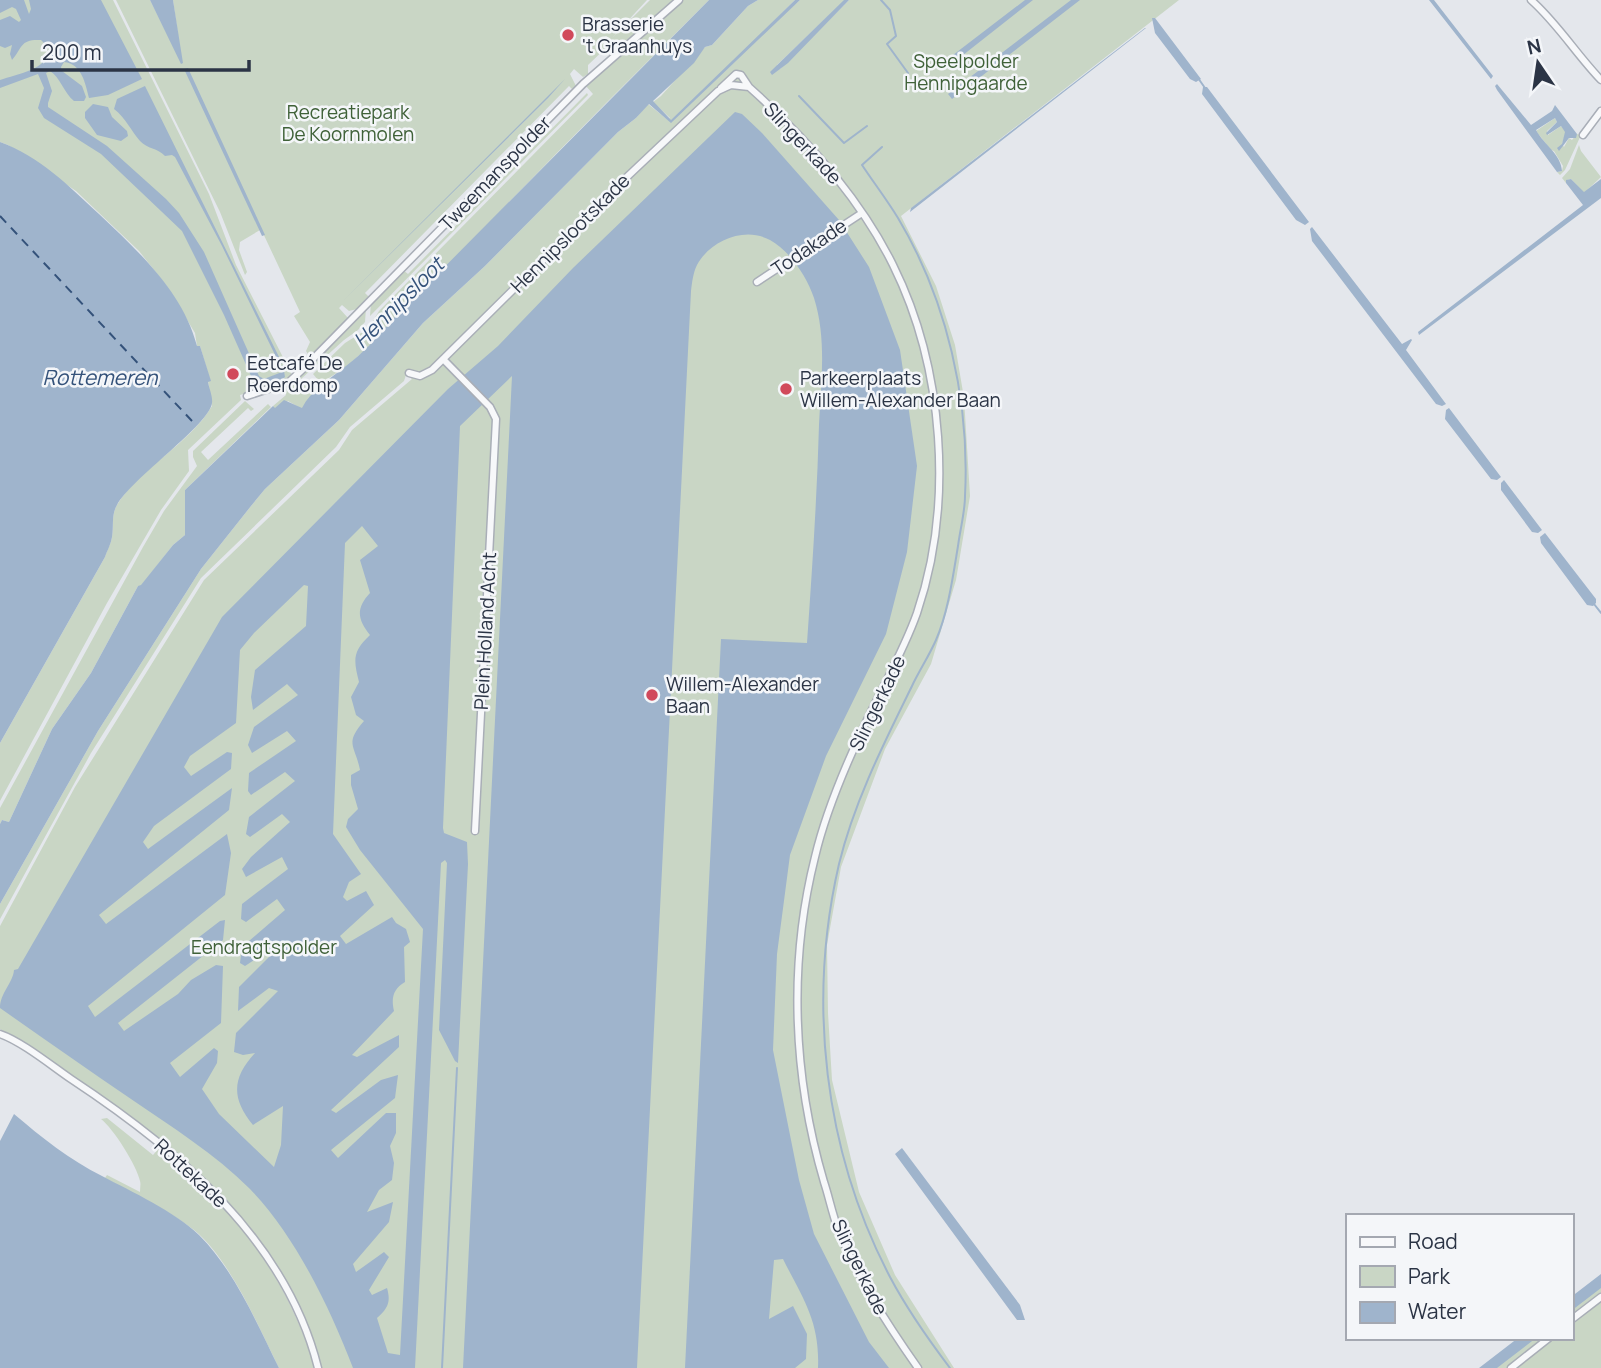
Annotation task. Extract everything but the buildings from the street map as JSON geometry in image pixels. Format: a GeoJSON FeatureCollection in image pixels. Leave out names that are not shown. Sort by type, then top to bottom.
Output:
{"type":"FeatureCollection","features":[{"type":"Feature","properties":{"kind":"street","name":"Tweemanspolder"},"geometry":{"type":"LineString","coordinates":[[247,396],[289,382],[583,84],[679,0]]}},
{"type":"Feature","properties":{"kind":"street"},"geometry":{"type":"LineString","coordinates":[[1531,0],[1545,11],[1601,80]]}},
{"type":"Feature","properties":{"kind":"street"},"geometry":{"type":"LineString","coordinates":[[718,91],[736,74],[741,75],[749,87]]}},
{"type":"Feature","properties":{"kind":"street","name":"Slingerkade"},"geometry":{"type":"LineString","coordinates":[[731,85],[749,87],[823,161],[844,186],[893,265],[926,355],[939,450],[938,516],[927,582],[906,644],[867,719],[841,778],[817,850],[802,930],[797,1026],[807,1112],[838,1227],[883,1319],[918,1368]]}},
{"type":"Feature","properties":{"kind":"street","name":"Hennipslootskade"},"geometry":{"type":"LineString","coordinates":[[409,373],[420,376],[443,359],[629,175],[718,91],[731,85]]}},
{"type":"Feature","properties":{"kind":"street"},"geometry":{"type":"LineString","coordinates":[[1583,135],[1601,111]]}},
{"type":"Feature","properties":{"kind":"street","name":"Todakade"},"geometry":{"type":"LineString","coordinates":[[757,282],[862,213]]}},
{"type":"Feature","properties":{"kind":"street","name":"Plein Holland Acht"},"geometry":{"type":"LineString","coordinates":[[443,359],[490,407],[496,419],[475,831]]}},
{"type":"Feature","properties":{"kind":"street","name":"Rottekade"},"geometry":{"type":"LineString","coordinates":[[0,1034],[124,1114],[177,1157],[230,1210],[270,1261],[289,1293],[305,1328],[318,1368]]}},
{"type":"Feature","properties":{"kind":"street"},"geometry":{"type":"LineString","coordinates":[[1573,1318],[1601,1297]]}},
{"type":"Feature","properties":{"kind":"street"},"geometry":{"type":"LineString","coordinates":[[1510,1368],[1546,1340]]}},
{"type":"Feature","properties":{"kind":"green space"},"geometry":{"type":"Polygon","coordinates":[[[0,0],[113,0],[209,194],[236,265],[292,375],[283,381],[240,395],[241,400],[188,450],[189,471],[161,510],[107,603],[0,801],[0,743],[105,557],[117,505],[138,479],[191,433],[212,406],[210,380],[195,333],[166,285],[139,251],[76,191],[0,142],[0,0]]]}},
{"type":"Feature","properties":{"kind":"green space","name":"Recreatiepark De Koornmolen"},"geometry":{"type":"Polygon","coordinates":[[[116,0],[150,0],[182,63],[173,0],[647,0],[612,38],[650,0],[675,0],[617,47],[606,36],[604,38],[610,44],[588,65],[588,74],[583,77],[574,69],[570,74],[576,86],[572,89],[569,86],[365,293],[369,297],[357,309],[349,311],[342,305],[339,308],[348,318],[346,323],[311,359],[306,351],[310,342],[294,316],[300,312],[186,69],[260,230],[240,242],[239,250],[247,272],[245,275],[220,212],[116,0]]]}},
{"type":"Feature","properties":{"kind":"green space"},"geometry":{"type":"Polygon","coordinates":[[[683,0],[709,0],[409,303],[377,339],[368,329],[379,311],[593,94],[585,85],[683,0]]]}},
{"type":"Feature","properties":{"kind":"green space"},"geometry":{"type":"Polygon","coordinates":[[[758,0],[795,0],[754,41],[800,0],[845,0],[777,65],[780,69],[849,0],[1179,0],[901,216],[936,286],[955,345],[964,398],[970,496],[956,580],[931,664],[885,749],[841,867],[827,945],[828,1013],[832,1080],[859,1192],[895,1275],[954,1368],[321,1368],[301,1311],[273,1259],[236,1212],[194,1170],[148,1131],[0,1029],[0,926],[75,787],[204,580],[339,450],[352,430],[412,379],[406,375],[404,381],[350,427],[336,447],[201,578],[91,753],[0,919],[0,904],[98,731],[201,569],[265,489],[339,420],[423,323],[485,266],[648,104],[668,120],[670,118],[653,102],[705,47],[712,45],[748,6],[758,0]]]}},
{"type":"Feature","properties":{"kind":"green space"},"geometry":{"type":"Polygon","coordinates":[[[587,93],[588,95],[370,316],[371,303],[403,270],[408,274],[587,93]]]}},
{"type":"Feature","properties":{"kind":"green space"},"geometry":{"type":"Polygon","coordinates":[[[1555,118],[1557,122],[1547,131],[1548,135],[1561,126],[1566,132],[1562,144],[1564,147],[1569,138],[1572,140],[1577,134],[1581,135],[1565,170],[1560,175],[1557,172],[1562,171],[1563,166],[1536,131],[1555,118]]]}},
{"type":"Feature","properties":{"kind":"green space"},"geometry":{"type":"Polygon","coordinates":[[[1579,145],[1601,177],[1584,193],[1571,179],[1566,183],[1562,178],[1570,169],[1579,145]]]}},
{"type":"Feature","properties":{"kind":"green space"},"geometry":{"type":"Polygon","coordinates":[[[366,308],[365,322],[358,330],[301,379],[299,376],[366,308]]]}},
{"type":"Feature","properties":{"kind":"green space"},"geometry":{"type":"Polygon","coordinates":[[[361,333],[366,333],[374,342],[346,367],[321,383],[302,409],[288,401],[275,409],[273,406],[286,395],[284,390],[295,378],[309,388],[318,380],[313,374],[345,343],[361,333]]]}},
{"type":"Feature","properties":{"kind":"green space"},"geometry":{"type":"Polygon","coordinates":[[[245,401],[254,409],[251,411],[248,408],[201,452],[208,460],[268,404],[271,407],[185,490],[185,535],[173,545],[141,586],[138,586],[91,673],[52,729],[9,822],[2,820],[0,824],[0,808],[143,547],[164,511],[197,466],[193,451],[245,401]]]}},
{"type":"Feature","properties":{"kind":"green space"},"geometry":{"type":"Polygon","coordinates":[[[107,1118],[153,1155],[160,1147],[234,1220],[273,1273],[289,1302],[315,1368],[279,1368],[242,1294],[220,1258],[207,1243],[173,1215],[105,1178],[107,1175],[140,1192],[138,1174],[130,1157],[101,1119],[107,1118]]]}},
{"type":"Feature","properties":{"kind":"green space"},"geometry":{"type":"Polygon","coordinates":[[[1601,1285],[1601,1368],[1495,1368],[1530,1340],[1573,1340],[1573,1306],[1601,1285]]]}},
{"type":"Feature","properties":{"kind":"water"},"geometry":{"type":"Polygon","coordinates":[[[0,0],[24,0],[29,14],[29,0],[101,0],[142,79],[108,95],[89,98],[79,70],[64,62],[62,71],[82,86],[86,97],[84,101],[74,101],[50,71],[46,73],[52,91],[48,107],[107,146],[179,213],[204,252],[259,376],[264,379],[282,372],[280,367],[283,365],[285,377],[271,384],[255,385],[182,231],[101,154],[44,118],[38,108],[44,88],[38,74],[0,88],[0,80],[38,66],[48,55],[49,48],[41,40],[25,42],[12,60],[12,45],[5,48],[0,46],[0,20],[10,16],[19,22],[21,20],[16,9],[12,7],[0,13],[0,0]]]}},
{"type":"Feature","properties":{"kind":"water"},"geometry":{"type":"Polygon","coordinates":[[[150,0],[173,0],[183,63],[181,64],[150,0]]]}},
{"type":"Feature","properties":{"kind":"water"},"geometry":{"type":"Polygon","coordinates":[[[709,0],[758,0],[748,6],[712,45],[705,47],[694,63],[653,101],[671,120],[795,0],[800,0],[671,123],[649,104],[618,132],[485,266],[423,323],[339,420],[265,489],[201,569],[98,731],[0,904],[0,824],[2,820],[9,822],[52,729],[91,673],[138,586],[185,535],[185,490],[273,406],[275,408],[284,400],[302,408],[316,390],[364,351],[709,0]]]}},
{"type":"Feature","properties":{"kind":"water"},"geometry":{"type":"Polygon","coordinates":[[[844,0],[849,0],[788,63],[772,75],[770,72],[844,0]]]}},
{"type":"Feature","properties":{"kind":"water"},"geometry":{"type":"Polygon","coordinates":[[[1025,0],[1033,0],[944,70],[940,65],[1025,0]]]}},
{"type":"Feature","properties":{"kind":"water"},"geometry":{"type":"Polygon","coordinates":[[[1071,0],[1080,0],[952,99],[948,94],[1071,0]]]}},
{"type":"Feature","properties":{"kind":"water"},"geometry":{"type":"Polygon","coordinates":[[[1429,0],[1434,0],[1493,76],[1491,79],[1429,0]]]}},
{"type":"Feature","properties":{"kind":"water"},"geometry":{"type":"Polygon","coordinates":[[[1152,18],[1155,18],[1201,79],[1196,82],[1190,79],[1155,33],[1152,18]]]}},
{"type":"Feature","properties":{"kind":"water"},"geometry":{"type":"Polygon","coordinates":[[[1146,28],[910,212],[911,208],[1146,28]]]}},
{"type":"Feature","properties":{"kind":"water"},"geometry":{"type":"Polygon","coordinates":[[[188,68],[265,235],[262,236],[184,69],[188,68]]]}},
{"type":"Feature","properties":{"kind":"water"},"geometry":{"type":"Polygon","coordinates":[[[565,79],[548,98],[344,300],[565,79]]]}},
{"type":"Feature","properties":{"kind":"water"},"geometry":{"type":"Polygon","coordinates":[[[1497,84],[1531,125],[1552,111],[1555,105],[1577,134],[1576,138],[1569,138],[1559,151],[1557,148],[1562,144],[1565,132],[1561,126],[1547,135],[1546,133],[1557,122],[1555,118],[1536,130],[1559,160],[1562,171],[1557,172],[1497,90],[1497,84]]]}},
{"type":"Feature","properties":{"kind":"water"},"geometry":{"type":"Polygon","coordinates":[[[145,86],[282,363],[280,365],[175,157],[165,156],[143,144],[114,109],[117,99],[145,86]]]}},
{"type":"Feature","properties":{"kind":"water"},"geometry":{"type":"Polygon","coordinates":[[[1203,87],[1207,87],[1309,222],[1305,225],[1296,220],[1202,94],[1203,87]]]}},
{"type":"Feature","properties":{"kind":"water"},"geometry":{"type":"Polygon","coordinates":[[[93,104],[108,107],[112,117],[127,131],[128,136],[121,141],[97,135],[85,118],[85,112],[93,104]]]}},
{"type":"Feature","properties":{"kind":"water"},"geometry":{"type":"Polygon","coordinates":[[[735,112],[742,114],[762,133],[839,220],[869,267],[900,350],[917,466],[907,552],[886,634],[826,756],[790,855],[777,954],[773,1050],[799,1180],[814,1234],[869,1342],[889,1368],[818,1368],[813,1323],[783,1259],[774,1260],[769,1319],[793,1306],[807,1334],[806,1359],[795,1368],[685,1368],[721,639],[807,643],[822,377],[821,329],[814,298],[807,282],[791,258],[770,240],[760,236],[739,235],[719,243],[703,256],[697,265],[691,291],[637,1368],[463,1368],[512,376],[460,426],[443,828],[444,833],[467,842],[468,864],[458,1063],[439,1030],[447,863],[445,860],[441,863],[415,1368],[353,1368],[310,1273],[282,1228],[250,1189],[193,1141],[0,1008],[14,970],[18,969],[222,617],[448,389],[498,346],[573,268],[735,112]],[[362,526],[345,543],[333,834],[361,874],[349,882],[343,897],[347,901],[366,891],[374,905],[340,936],[346,944],[392,917],[406,929],[410,942],[404,947],[405,982],[394,994],[394,1011],[352,1055],[357,1057],[399,1035],[399,1047],[331,1110],[336,1113],[381,1080],[398,1075],[395,1098],[331,1150],[338,1158],[386,1113],[396,1113],[396,1133],[390,1146],[394,1163],[392,1180],[379,1190],[367,1212],[393,1202],[389,1222],[353,1264],[356,1272],[384,1252],[389,1257],[369,1290],[372,1295],[387,1288],[388,1304],[377,1318],[388,1353],[400,1355],[423,929],[360,850],[346,827],[348,819],[358,809],[351,785],[351,775],[360,770],[353,740],[364,721],[356,715],[351,697],[359,682],[356,656],[360,646],[370,635],[360,614],[362,604],[370,593],[360,560],[378,546],[362,526]],[[304,585],[240,650],[236,723],[190,756],[184,767],[191,776],[227,752],[232,753],[231,769],[154,826],[143,842],[148,849],[232,788],[229,810],[99,915],[106,924],[227,834],[231,853],[225,895],[88,1006],[95,1017],[220,921],[225,920],[223,940],[118,1023],[124,1031],[178,994],[191,980],[216,965],[223,966],[221,1023],[170,1063],[180,1077],[214,1048],[218,1051],[217,1063],[202,1089],[219,1114],[274,1167],[281,1145],[283,1106],[253,1125],[241,1106],[237,1088],[242,1071],[255,1053],[243,1055],[234,1052],[236,1033],[278,991],[269,988],[238,1011],[239,987],[273,953],[265,953],[245,966],[240,963],[242,947],[285,910],[277,899],[246,922],[241,919],[242,904],[288,869],[282,857],[246,877],[242,869],[251,857],[290,822],[282,814],[250,837],[246,834],[249,817],[295,781],[285,772],[251,795],[248,791],[249,773],[296,741],[287,731],[252,753],[248,745],[254,727],[298,695],[287,684],[253,710],[251,697],[255,670],[306,626],[308,586],[304,585]]]}},
{"type":"Feature","properties":{"kind":"water","name":"Rottemeren"},"geometry":{"type":"Polygon","coordinates":[[[0,142],[28,155],[65,183],[158,274],[181,308],[197,346],[200,346],[211,381],[208,382],[212,403],[208,412],[185,438],[137,481],[117,505],[105,557],[0,743],[0,142]]]}},
{"type":"Feature","properties":{"kind":"water"},"geometry":{"type":"Polygon","coordinates":[[[1571,179],[1584,192],[1601,179],[1601,198],[1419,335],[1418,332],[1583,205],[1566,183],[1566,180],[1571,179]]]}},
{"type":"Feature","properties":{"kind":"water"},"geometry":{"type":"Polygon","coordinates":[[[1312,227],[1402,344],[1412,340],[1406,350],[1446,404],[1436,404],[1312,241],[1312,227]]]}},
{"type":"Feature","properties":{"kind":"water"},"geometry":{"type":"Polygon","coordinates":[[[1449,408],[1501,477],[1497,480],[1491,479],[1445,419],[1446,410],[1449,408]]]}},
{"type":"Feature","properties":{"kind":"water"},"geometry":{"type":"Polygon","coordinates":[[[1504,480],[1542,530],[1538,533],[1532,532],[1501,490],[1504,480]]]}},
{"type":"Feature","properties":{"kind":"water"},"geometry":{"type":"Polygon","coordinates":[[[1545,533],[1596,599],[1593,606],[1587,605],[1541,543],[1540,537],[1545,533]]]}},
{"type":"Feature","properties":{"kind":"water"},"geometry":{"type":"Polygon","coordinates":[[[14,1114],[67,1155],[165,1210],[199,1235],[234,1281],[279,1368],[0,1368],[0,1141],[14,1114]]]}},
{"type":"Feature","properties":{"kind":"water"},"geometry":{"type":"Polygon","coordinates":[[[902,1148],[1020,1305],[1025,1320],[1017,1320],[895,1154],[902,1148]]]}},
{"type":"Feature","properties":{"kind":"water"},"geometry":{"type":"Polygon","coordinates":[[[1601,1274],[1601,1288],[1573,1309],[1573,1295],[1601,1274]]]}},
{"type":"Feature","properties":{"kind":"water"},"geometry":{"type":"Polygon","coordinates":[[[1515,1340],[1533,1340],[1497,1368],[1479,1368],[1515,1340]]]}},
{"type":"Feature","properties":{"kind":"waterway"},"geometry":{"type":"LineString","coordinates":[[881,0],[890,10],[896,36],[887,44],[908,73]]}},
{"type":"Feature","properties":{"kind":"waterway"},"geometry":{"type":"LineString","coordinates":[[1198,78],[1205,88]]}},
{"type":"Feature","properties":{"kind":"waterway"},"geometry":{"type":"LineString","coordinates":[[799,96],[844,143],[867,126]]}},
{"type":"Feature","properties":{"kind":"waterway"},"geometry":{"type":"LineString","coordinates":[[882,147],[862,165],[894,211],[915,250],[942,317],[952,352],[964,424],[965,502],[952,582],[940,629],[871,773],[845,841],[829,916],[824,969],[824,1022],[836,1127],[850,1179],[868,1229],[903,1301],[950,1368]]}},
{"type":"Feature","properties":{"kind":"waterway"},"geometry":{"type":"LineString","coordinates":[[1594,604],[1601,613]]}},
{"type":"Feature","properties":{"kind":"waterway"},"geometry":{"type":"LineString","coordinates":[[442,1368],[457,1068]]}},
{"type":"Feature","properties":{"kind":"ferry route"},"geometry":{"type":"LineString","coordinates":[[0,216],[192,421]]}},
{"type":"Feature","properties":{"kind":"place","name":"Brasserie 't Graanhuys"},"geometry":{"type":"Point","coordinates":[568,35]}},
{"type":"Feature","properties":{"kind":"place","name":"Eetcafé De Roerdomp"},"geometry":{"type":"Point","coordinates":[233,374]}},
{"type":"Feature","properties":{"kind":"place","name":"Parkeerplaats Willem-Alexander Baan"},"geometry":{"type":"Point","coordinates":[786,389]}},
{"type":"Feature","properties":{"kind":"place","name":"Willem-Alexander Baan"},"geometry":{"type":"Point","coordinates":[652,695]}},
{"type":"Feature","properties":{"kind":"park label","name":"Speelpolder Hennipgaarde"},"geometry":{"type":"Point","coordinates":[966,72]}},
{"type":"Feature","properties":{"kind":"park label","name":"Eendragtspolder"},"geometry":{"type":"Point","coordinates":[264,947]}},
{"type":"Feature","properties":{"kind":"water label","name":"Hennipsloot"},"geometry":{"type":"Point","coordinates":[399,303]}}]}
